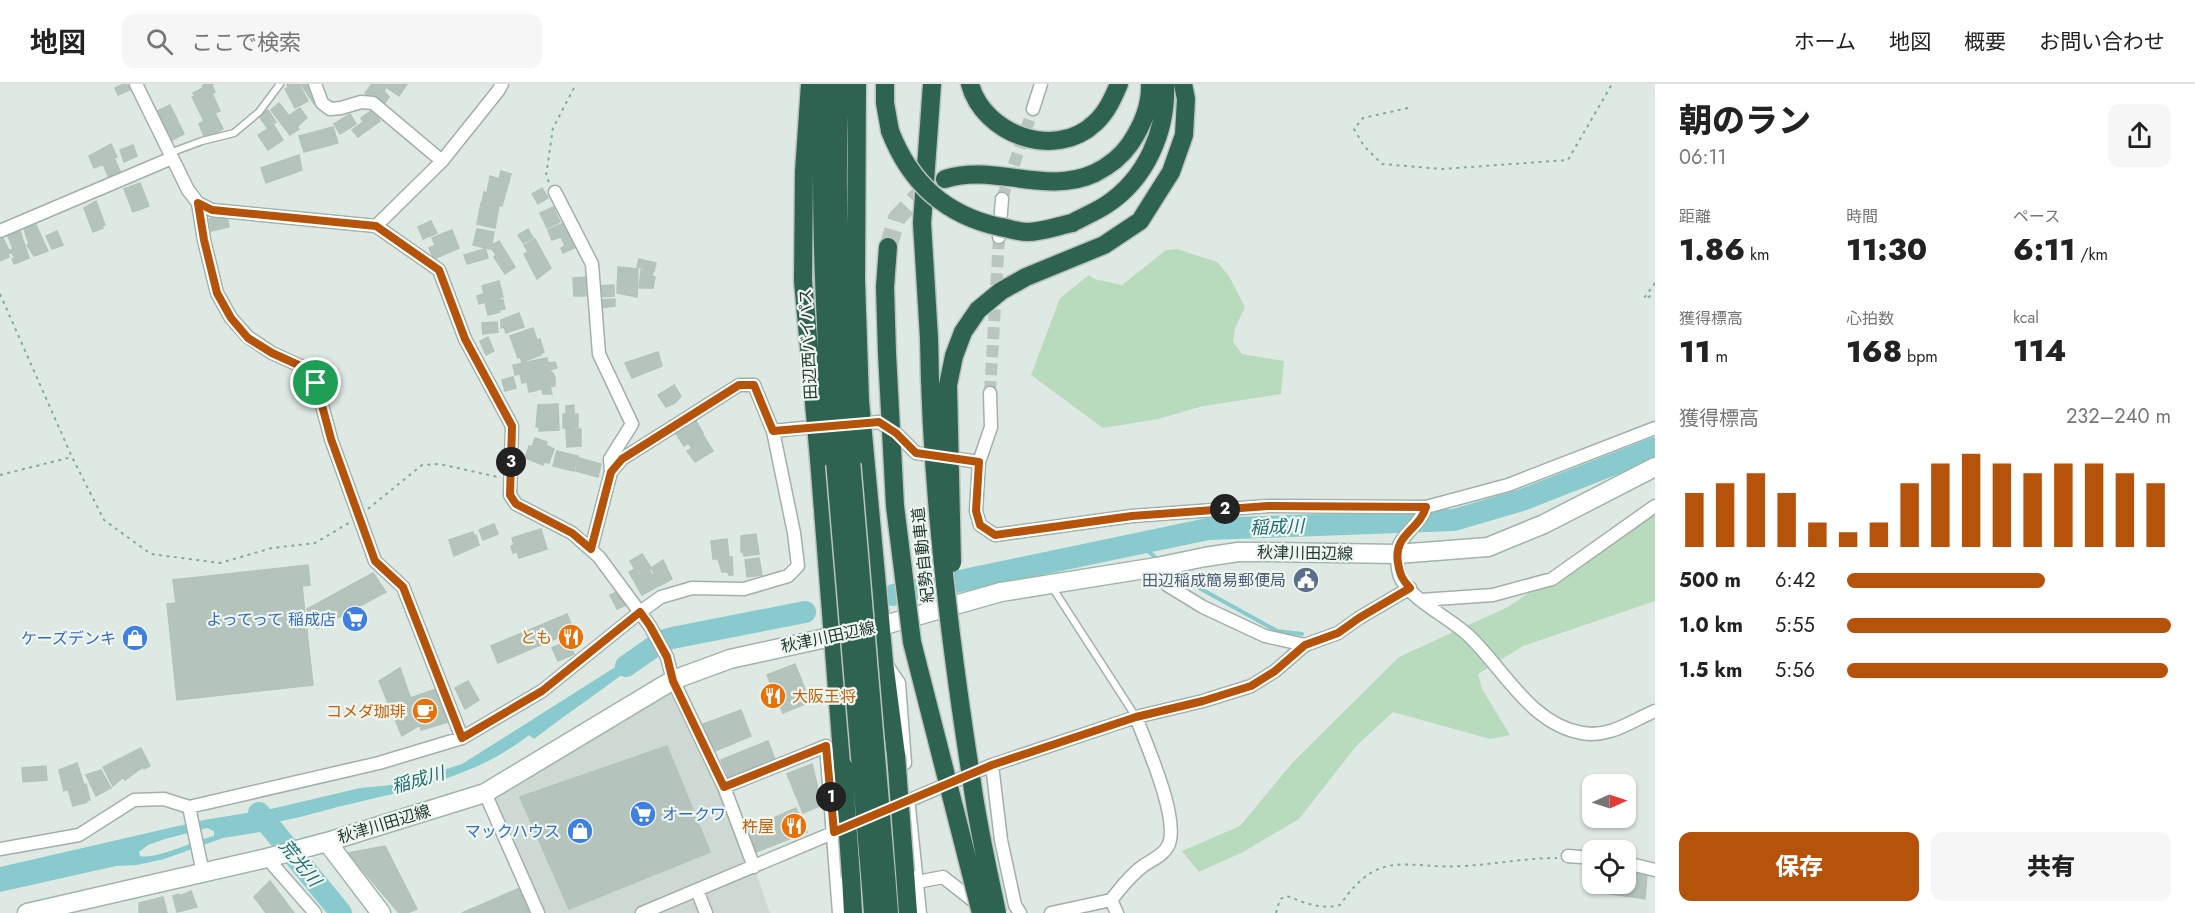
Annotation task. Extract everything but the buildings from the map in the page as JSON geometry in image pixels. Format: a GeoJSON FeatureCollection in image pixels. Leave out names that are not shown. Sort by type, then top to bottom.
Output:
{"type":"FeatureCollection","features":[{"type":"Feature","properties":{"kind":"highway"},"geometry":{"type":"LineString","coordinates":[[810,84],[804,172],[803,280],[838,402],[865,455],[857,632],[843,766],[853,913]]}},
{"type":"Feature","properties":{"kind":"highway","name":"田辺西バイパス"},"geometry":{"type":"LineString","coordinates":[[824,84],[821,197],[823,263],[838,402],[857,632]]}},
{"type":"Feature","properties":{"kind":"highway","name":"田辺西バイパス"},"geometry":{"type":"LineString","coordinates":[[838,402],[837,146],[840,84]]}},
{"type":"Feature","properties":{"kind":"highway"},"geometry":{"type":"LineString","coordinates":[[857,84],[856,280],[838,402],[819,459],[857,632],[878,874],[889,913]]}},
{"type":"Feature","properties":{"kind":"highway"},"geometry":{"type":"LineString","coordinates":[[885,84],[885,103],[890,131],[898,151],[913,175],[937,200],[976,222],[1026,232],[1072,223],[1106,206],[1130,186],[1146,164],[1158,136],[1166,106],[1165,84]]}},
{"type":"Feature","properties":{"kind":"highway","name":"紀勢自動車道"},"geometry":{"type":"LineString","coordinates":[[932,84],[922,223],[939,535],[972,784],[997,913]]}},
{"type":"Feature","properties":{"kind":"highway"},"geometry":{"type":"LineString","coordinates":[[970,84],[976,101],[995,122],[1011,133],[1041,140],[1058,140],[1077,134],[1094,124],[1110,105],[1119,84]]}},
{"type":"Feature","properties":{"kind":"highway"},"geometry":{"type":"LineString","coordinates":[[945,179],[958,175],[985,175],[1053,183],[1080,180],[1107,167],[1126,151],[1142,126],[1150,95],[1150,84]]}},
{"type":"Feature","properties":{"kind":"highway"},"geometry":{"type":"LineString","coordinates":[[950,616],[953,560],[948,394],[954,356],[963,332],[978,310],[1001,291],[1026,277],[1104,244],[1140,221],[1171,172],[1184,135],[1186,99],[1183,84]]}},
{"type":"Feature","properties":{"kind":"highway"},"geometry":{"type":"LineString","coordinates":[[888,247],[885,287],[895,506],[912,642],[981,913]]}},
{"type":"Feature","properties":{"kind":"highway"},"geometry":{"type":"LineString","coordinates":[[857,632],[884,662],[911,877],[908,913]]}},
{"type":"Feature","properties":{"kind":"highway"},"geometry":{"type":"LineString","coordinates":[[873,913],[878,874]]}},
{"type":"Feature","properties":{"kind":"main road","name":"秋津川田辺線"},"geometry":{"type":"LineString","coordinates":[[27,913],[202,866],[267,858],[327,842],[485,793],[673,681],[730,659],[857,632],[1001,592],[1238,552],[1488,547],[1544,524],[1655,467]]}},
{"type":"Feature","properties":{"kind":"main road"},"geometry":{"type":"LineString","coordinates":[[327,842],[381,913]]}},
{"type":"Feature","properties":{"kind":"street"},"geometry":{"type":"LineString","coordinates":[[136,84],[188,190],[198,203],[212,210],[376,226],[439,270],[465,339],[512,426],[510,495],[516,504],[572,533],[591,549],[650,626],[667,657],[673,681],[724,787],[754,867]]}},
{"type":"Feature","properties":{"kind":"street"},"geometry":{"type":"LineString","coordinates":[[315,84],[322,103],[330,109],[361,102],[374,103],[442,161]]}},
{"type":"Feature","properties":{"kind":"street"},"geometry":{"type":"LineString","coordinates":[[376,226],[442,161],[502,84]]}},
{"type":"Feature","properties":{"kind":"street"},"geometry":{"type":"LineString","coordinates":[[1033,109],[1041,84]]}},
{"type":"Feature","properties":{"kind":"street"},"geometry":{"type":"LineString","coordinates":[[0,231],[172,158]]}},
{"type":"Feature","properties":{"kind":"street"},"geometry":{"type":"LineString","coordinates":[[555,192],[592,264],[599,354],[632,424],[610,459],[611,472],[591,549]]}},
{"type":"Feature","properties":{"kind":"street"},"geometry":{"type":"LineString","coordinates":[[999,237],[1002,199]]}},
{"type":"Feature","properties":{"kind":"street"},"geometry":{"type":"LineString","coordinates":[[198,203],[217,293],[231,318],[248,338],[272,353],[305,368],[316,383],[331,439],[375,561],[403,587],[462,738]]}},
{"type":"Feature","properties":{"kind":"street"},"geometry":{"type":"LineString","coordinates":[[0,849],[80,835],[134,800],[164,799],[189,807],[379,763],[462,738],[542,691],[661,597],[692,588],[744,589],[788,576],[798,566],[794,533],[773,431],[754,385],[739,385],[622,459],[611,472]]}},
{"type":"Feature","properties":{"kind":"street"},"geometry":{"type":"LineString","coordinates":[[990,393],[991,427],[979,462],[976,511],[980,525],[995,535],[1132,516],[1268,506],[1425,510],[1508,486],[1655,428]]}},
{"type":"Feature","properties":{"kind":"street"},"geometry":{"type":"LineString","coordinates":[[773,431],[879,422],[896,433],[916,453],[979,462]]}},
{"type":"Feature","properties":{"kind":"street"},"geometry":{"type":"LineString","coordinates":[[1421,600],[1493,595],[1552,579],[1655,506]]}},
{"type":"Feature","properties":{"kind":"street"},"geometry":{"type":"LineString","coordinates":[[1425,510],[1398,550],[1400,578],[1421,600],[1469,636],[1527,703],[1554,723],[1582,733],[1607,733],[1655,711]]}},
{"type":"Feature","properties":{"kind":"street"},"geometry":{"type":"LineString","coordinates":[[1157,567],[1167,585],[1203,607],[1265,636],[1305,645]]}},
{"type":"Feature","properties":{"kind":"street"},"geometry":{"type":"LineString","coordinates":[[642,913],[992,765],[1136,717],[1203,701],[1251,686],[1275,671],[1305,645],[1338,633],[1410,588]]}},
{"type":"Feature","properties":{"kind":"street"},"geometry":{"type":"LineString","coordinates":[[884,662],[899,683],[911,877],[920,913]]}},
{"type":"Feature","properties":{"kind":"street"},"geometry":{"type":"LineString","coordinates":[[1051,913],[1111,900],[1128,879],[1168,848],[1171,823],[1165,797],[1136,717]]}},
{"type":"Feature","properties":{"kind":"street"},"geometry":{"type":"LineString","coordinates":[[724,787],[826,746],[834,832],[838,913]]}},
{"type":"Feature","properties":{"kind":"street"},"geometry":{"type":"LineString","coordinates":[[992,765],[1001,840],[1015,905],[1020,913]]}},
{"type":"Feature","properties":{"kind":"street"},"geometry":{"type":"LineString","coordinates":[[485,793],[538,913]]}},
{"type":"Feature","properties":{"kind":"street"},"geometry":{"type":"LineString","coordinates":[[189,807],[202,866]]}},
{"type":"Feature","properties":{"kind":"street"},"geometry":{"type":"LineString","coordinates":[[1568,856],[1582,857]]}},
{"type":"Feature","properties":{"kind":"street"},"geometry":{"type":"LineString","coordinates":[[267,858],[315,913]]}},
{"type":"Feature","properties":{"kind":"street"},"geometry":{"type":"LineString","coordinates":[[1636,865],[1655,870]]}},
{"type":"Feature","properties":{"kind":"street"},"geometry":{"type":"LineString","coordinates":[[911,877],[943,877],[990,913]]}},
{"type":"Feature","properties":{"kind":"street"},"geometry":{"type":"LineString","coordinates":[[697,890],[706,913]]}},
{"type":"Feature","properties":{"kind":"street"},"geometry":{"type":"LineString","coordinates":[[1111,900],[1117,913]]}},
{"type":"Feature","properties":{"kind":"lane"},"geometry":{"type":"LineString","coordinates":[[172,158],[175,151],[234,133],[259,112],[280,84]]}},
{"type":"Feature","properties":{"kind":"lane"},"geometry":{"type":"LineString","coordinates":[[1050,584],[1136,717]]}},
{"type":"Feature","properties":{"kind":"path"},"geometry":{"type":"LineString","coordinates":[[555,192],[546,176],[554,128],[576,84]]}},
{"type":"Feature","properties":{"kind":"path"},"geometry":{"type":"LineString","coordinates":[[1408,108],[1363,118],[1354,129],[1364,146],[1382,165],[1442,169],[1568,160],[1612,84]]}},
{"type":"Feature","properties":{"kind":"path"},"geometry":{"type":"LineString","coordinates":[[1655,283],[1644,298],[1655,295]]}},
{"type":"Feature","properties":{"kind":"path"},"geometry":{"type":"LineString","coordinates":[[0,294],[72,457],[104,520],[151,554],[220,563],[272,548],[315,543],[359,517],[422,465],[439,464],[511,480]]}},
{"type":"Feature","properties":{"kind":"path"},"geometry":{"type":"LineString","coordinates":[[0,475],[72,457]]}},
{"type":"Feature","properties":{"kind":"path"},"geometry":{"type":"LineString","coordinates":[[1276,913],[1280,899],[1287,896],[1310,905],[1329,908],[1340,905],[1365,876],[1379,868],[1396,864],[1463,866],[1528,858],[1568,856]]}},
{"type":"Feature","properties":{"kind":"shaded area"},"geometry":{"type":"Polygon","coordinates":[[[673,680],[754,867],[770,913],[538,913],[485,793],[673,680]]]}},
{"type":"Feature","properties":{"kind":"green space"},"geometry":{"type":"Polygon","coordinates":[[[1177,249],[1217,262],[1229,276],[1245,307],[1235,328],[1233,342],[1242,354],[1284,361],[1281,394],[1203,406],[1158,419],[1103,428],[1031,375],[1060,298],[1089,275],[1094,279],[1122,285],[1166,250],[1177,249]]]}},
{"type":"Feature","properties":{"kind":"green space"},"geometry":{"type":"Polygon","coordinates":[[[1655,511],[1655,601],[1523,646],[1478,674],[1482,689],[1510,735],[1490,739],[1393,712],[1357,745],[1299,819],[1243,852],[1199,872],[1182,851],[1240,826],[1293,762],[1399,657],[1508,607],[1634,522],[1655,511]]]}},
{"type":"Feature","properties":{"kind":"water"},"geometry":{"type":"Polygon","coordinates":[[[647,647],[651,652],[534,739],[529,735],[488,761],[442,780],[271,823],[267,826],[268,829],[286,832],[286,834],[273,838],[261,832],[223,838],[164,859],[137,865],[116,866],[0,892],[0,867],[204,820],[271,809],[360,788],[391,785],[415,776],[418,778],[462,764],[647,647]],[[207,828],[165,839],[148,845],[139,852],[140,856],[156,855],[176,849],[214,836],[214,831],[207,828]]]}},
{"type":"Feature","properties":{"kind":"waterway","name":"稲成川"},"geometry":{"type":"LineString","coordinates":[[893,595],[1208,529],[1454,520],[1522,500],[1655,448]]}},
{"type":"Feature","properties":{"kind":"waterway"},"geometry":{"type":"LineString","coordinates":[[1139,544],[1159,560]]}},
{"type":"Feature","properties":{"kind":"waterway"},"geometry":{"type":"LineString","coordinates":[[1172,571],[1277,631],[1302,634]]}},
{"type":"Feature","properties":{"kind":"waterway","name":"稲成川"},"geometry":{"type":"LineString","coordinates":[[626,666],[662,641],[805,612]]}},
{"type":"Feature","properties":{"kind":"waterway","name":"荒光川"},"geometry":{"type":"LineString","coordinates":[[259,813],[341,913]]}},
{"type":"Feature","properties":{"kind":"tunnel"},"geometry":{"type":"LineString","coordinates":[[1002,199],[1033,109]]}},
{"type":"Feature","properties":{"kind":"tunnel"},"geometry":{"type":"LineString","coordinates":[[888,247],[897,218],[917,197],[934,186]]}},
{"type":"Feature","properties":{"kind":"tunnel"},"geometry":{"type":"LineString","coordinates":[[990,393],[999,237]]}},
{"type":"Feature","properties":{"kind":"place","name":"田辺稲成簡易郵便局"},"geometry":{"type":"Point","coordinates":[1306,580]}},
{"type":"Feature","properties":{"kind":"place","name":"よってって 稲成店"},"geometry":{"type":"Point","coordinates":[355,619]}},
{"type":"Feature","properties":{"kind":"place","name":"とも"},"geometry":{"type":"Point","coordinates":[571,637]}},
{"type":"Feature","properties":{"kind":"place","name":"ケーズデンキ"},"geometry":{"type":"Point","coordinates":[135,638]}},
{"type":"Feature","properties":{"kind":"place","name":"大阪王将"},"geometry":{"type":"Point","coordinates":[773,696]}},
{"type":"Feature","properties":{"kind":"place","name":"コメダ珈琲"},"geometry":{"type":"Point","coordinates":[425,711]}},
{"type":"Feature","properties":{"kind":"place","name":"オークワ"},"geometry":{"type":"Point","coordinates":[643,814]}},
{"type":"Feature","properties":{"kind":"place","name":"杵屋"},"geometry":{"type":"Point","coordinates":[794,826]}},
{"type":"Feature","properties":{"kind":"place","name":"マックハウス"},"geometry":{"type":"Point","coordinates":[580,831]}},
{"type":"Feature","properties":{"kind":"route"},"geometry":{"type":"LineString","coordinates":[[198,203],[212,210],[376,226],[439,270],[465,339],[512,426],[510,495],[516,504],[572,533],[591,549],[611,472],[622,459],[739,385],[754,385],[773,431],[787,428],[879,422],[896,433],[916,453],[979,462],[976,511],[980,525],[995,535],[1132,516],[1268,506],[1426,507],[1424,514],[1398,545],[1400,578],[1410,588],[1338,633],[1305,645],[1275,671],[1251,686],[1203,701],[1136,717],[992,765],[834,832],[826,746],[724,787],[673,681],[667,657],[640,612],[542,691],[462,738],[403,587],[375,561],[331,439],[316,383],[305,368],[272,353],[248,338],[231,318],[217,293],[198,203]]}}]}
